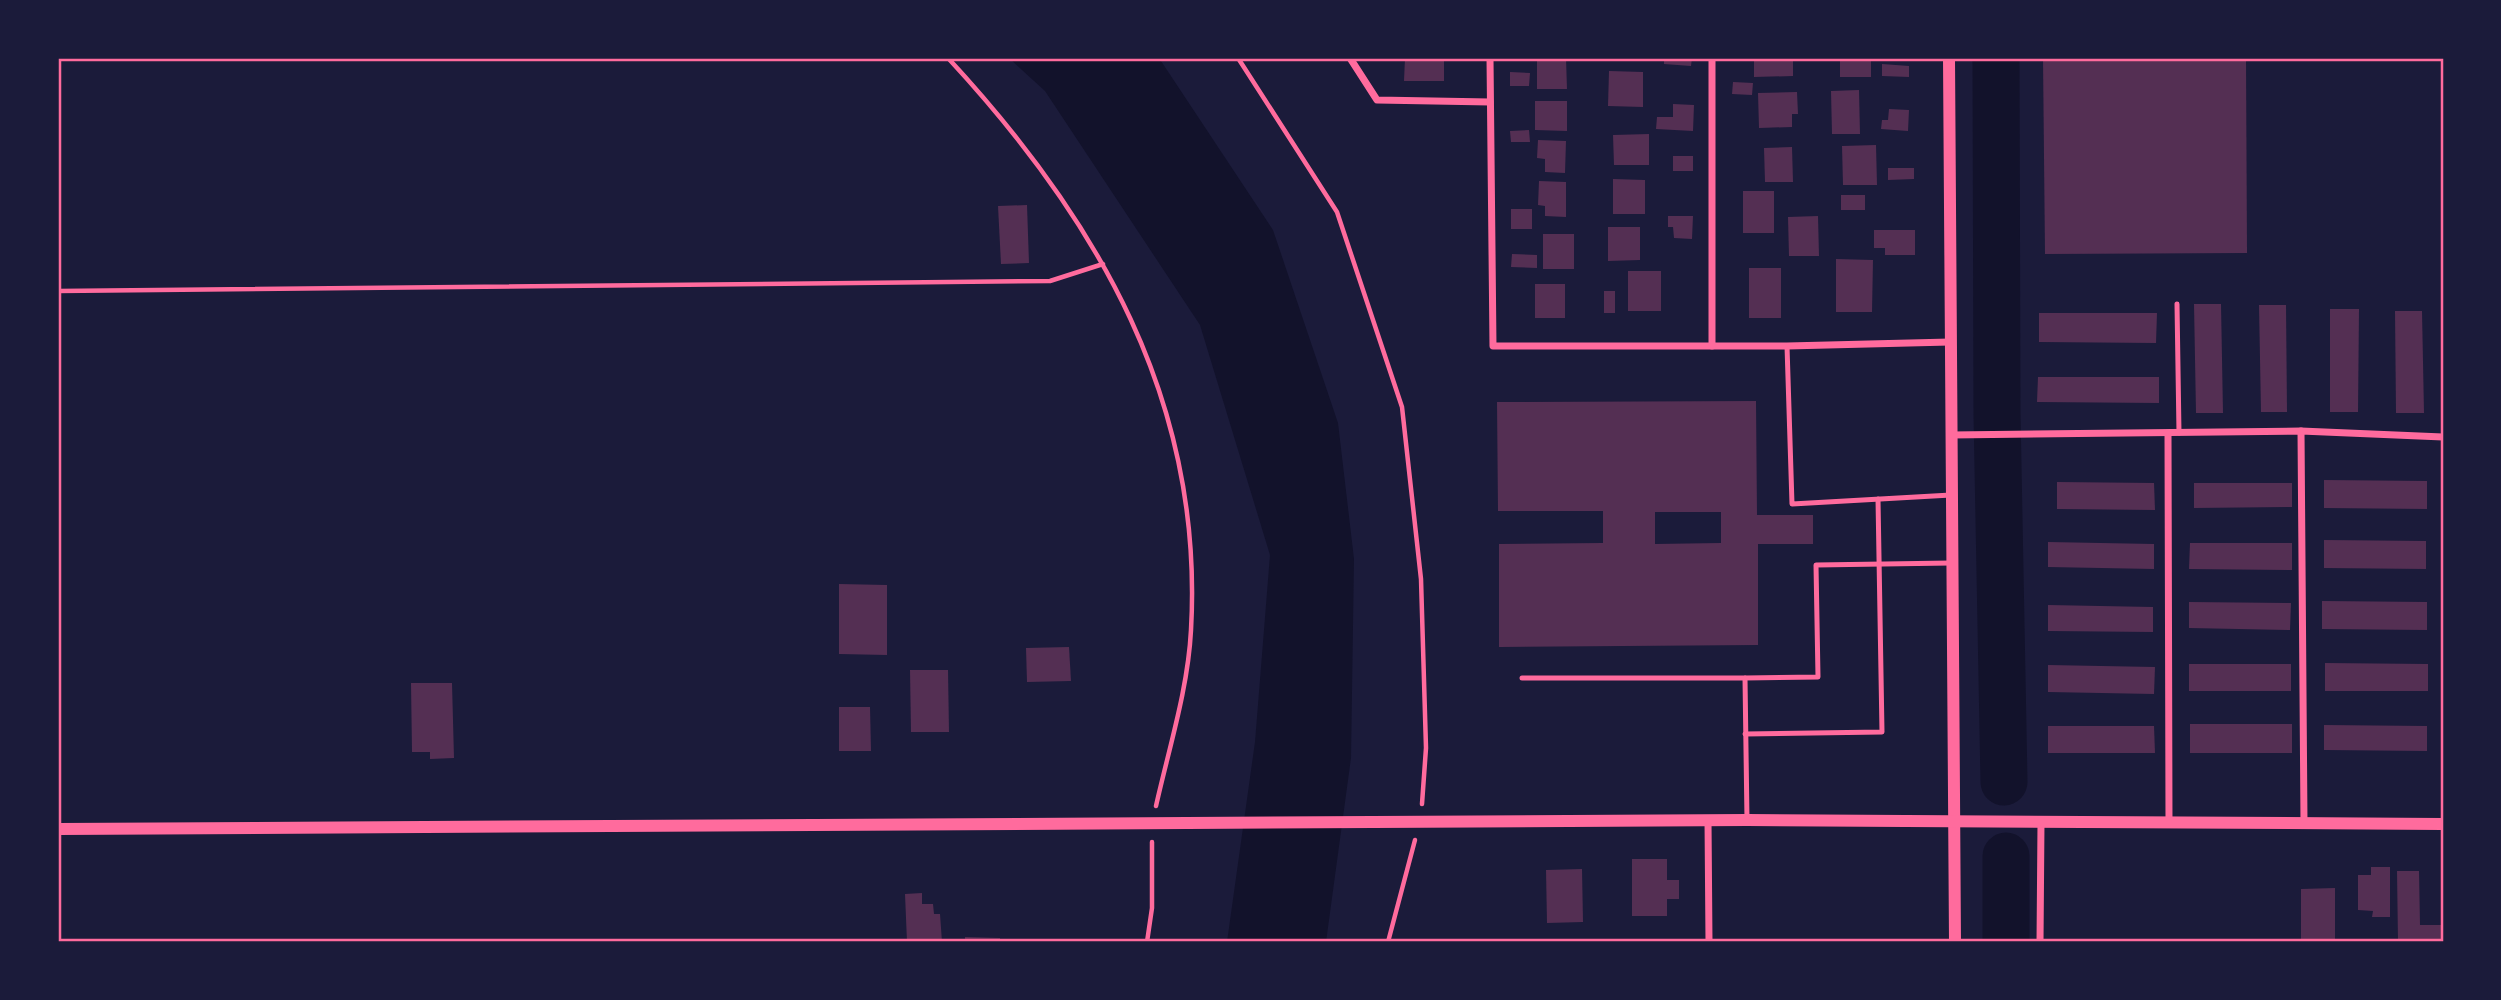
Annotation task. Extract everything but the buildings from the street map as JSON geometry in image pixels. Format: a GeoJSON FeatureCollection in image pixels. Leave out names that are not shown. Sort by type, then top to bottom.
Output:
{"type":"FeatureCollection","features":[{"type":"Feature","properties":{"kind":"street"},"geometry":{"type":"LineString","coordinates":[[1349,58],[1377,100],[1490,102]]}},
{"type":"Feature","properties":{"kind":"street"},"geometry":{"type":"LineString","coordinates":[[1490,58],[1493,346],[1787,346],[1950,342]]}},
{"type":"Feature","properties":{"kind":"street"},"geometry":{"type":"LineString","coordinates":[[1712,58],[1712,346]]}},
{"type":"Feature","properties":{"kind":"street"},"geometry":{"type":"LineString","coordinates":[[1949,58],[1955,942]]}},
{"type":"Feature","properties":{"kind":"street"},"geometry":{"type":"LineString","coordinates":[[1950,435],[2301,430],[2443,437]]}},
{"type":"Feature","properties":{"kind":"street"},"geometry":{"type":"LineString","coordinates":[[2301,430],[2304,822]]}},
{"type":"Feature","properties":{"kind":"street"},"geometry":{"type":"LineString","coordinates":[[2168,433],[2169,821]]}},
{"type":"Feature","properties":{"kind":"street"},"geometry":{"type":"LineString","coordinates":[[1707,820],[1709,942]]}},
{"type":"Feature","properties":{"kind":"street"},"geometry":{"type":"LineString","coordinates":[[58,829],[1156,821],[1955,820],[2041,823],[2169,821],[2443,824]]}},
{"type":"Feature","properties":{"kind":"street"},"geometry":{"type":"LineString","coordinates":[[2040,942],[2041,823]]}},
{"type":"Feature","properties":{"kind":"lane"},"geometry":{"type":"LineString","coordinates":[[2177,304],[2179,433]]}},
{"type":"Feature","properties":{"kind":"lane"},"geometry":{"type":"LineString","coordinates":[[1787,346],[1792,504],[1951,495]]}},
{"type":"Feature","properties":{"kind":"lane"},"geometry":{"type":"LineString","coordinates":[[1745,734],[1882,732],[1878,499]]}},
{"type":"Feature","properties":{"kind":"lane"},"geometry":{"type":"LineString","coordinates":[[1522,678],[1818,677],[1816,565],[1952,563]]}},
{"type":"Feature","properties":{"kind":"lane"},"geometry":{"type":"LineString","coordinates":[[1745,678],[1747,820]]}},
{"type":"Feature","properties":{"kind":"path"},"geometry":{"type":"LineString","coordinates":[[948,58],[1030,155],[1103,264],[1133,318],[1175,440],[1188,497],[1192,559],[1191,632],[1156,821],[1152,908],[1147,942]]}},
{"type":"Feature","properties":{"kind":"path"},"geometry":{"type":"LineString","coordinates":[[1238,58],[1337,212],[1402,407],[1421,579],[1426,748],[1416,821],[1388,942]]}},
{"type":"Feature","properties":{"kind":"path"},"geometry":{"type":"LineString","coordinates":[[58,291],[1050,281],[1103,264]]}},
{"type":"Feature","properties":{"kind":"shaded area"},"geometry":{"type":"Polygon","coordinates":[[[1009,58],[1159,58],[1273,230],[1338,423],[1354,559],[1351,758],[1326,942],[1227,942],[1255,742],[1270,555],[1200,325],[1045,91],[1009,58]]]}},
{"type":"Feature","properties":{"kind":"waterway"},"geometry":{"type":"LineString","coordinates":[[1996,58],[1997,414],[2004,782]]}},
{"type":"Feature","properties":{"kind":"waterway"},"geometry":{"type":"LineString","coordinates":[[2006,856],[2006,942]]}}]}
